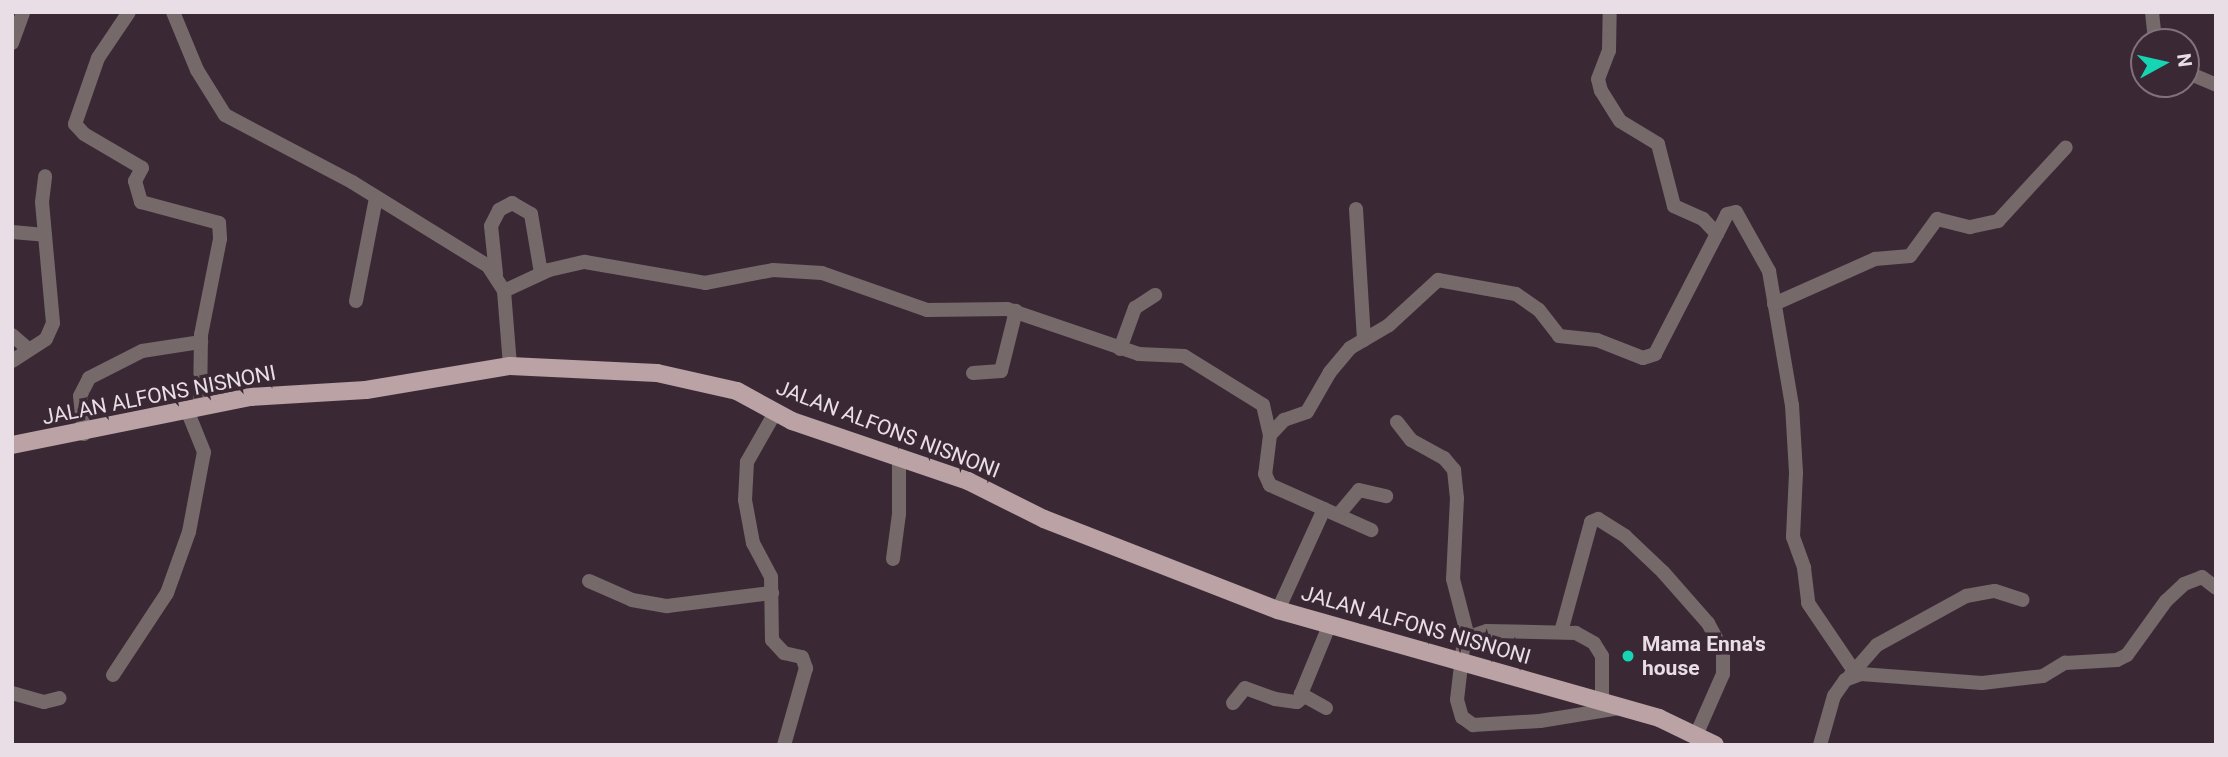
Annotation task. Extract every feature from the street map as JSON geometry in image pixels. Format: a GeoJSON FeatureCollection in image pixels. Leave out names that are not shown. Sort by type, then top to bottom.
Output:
{"type":"FeatureCollection","features":[{"type":"Feature","properties":{"kind":"main road","name":"JALAN ALFONS NISNONI"},"geometry":{"type":"LineString","coordinates":[[12,445],[84,434],[250,397],[396,386],[510,366],[589,366],[657,373],[720,386],[775,411],[899,459],[968,481],[1044,519],[1278,610],[1623,707],[1697,733],[1715,745]]}},
{"type":"Feature","properties":{"kind":"street"},"geometry":{"type":"LineString","coordinates":[[12,43],[23,12]]}},
{"type":"Feature","properties":{"kind":"street"},"geometry":{"type":"LineString","coordinates":[[113,675],[167,593],[189,532],[204,452],[194,409],[201,342],[220,239],[219,223],[141,202],[135,181],[142,168],[84,135],[75,124],[98,58],[130,12]]}},
{"type":"Feature","properties":{"kind":"street"},"geometry":{"type":"LineString","coordinates":[[173,12],[197,70],[225,115],[429,227],[497,275]]}},
{"type":"Feature","properties":{"kind":"street"},"geometry":{"type":"LineString","coordinates":[[1610,12],[1609,51],[1598,79],[1601,91],[1620,121],[1658,144],[1674,206],[1703,219],[1717,234]]}},
{"type":"Feature","properties":{"kind":"street"},"geometry":{"type":"LineString","coordinates":[[1774,303],[1875,259],[1910,256],[1937,219],[1970,226],[1998,221],[2066,147]]}},
{"type":"Feature","properties":{"kind":"street"},"geometry":{"type":"LineString","coordinates":[[12,361],[46,339],[53,323],[45,235],[45,176]]}},
{"type":"Feature","properties":{"kind":"street"},"geometry":{"type":"LineString","coordinates":[[356,301],[376,198]]}},
{"type":"Feature","properties":{"kind":"street"},"geometry":{"type":"LineString","coordinates":[[510,366],[504,291],[497,275],[491,226],[499,210],[512,203],[531,214],[541,274]]}},
{"type":"Feature","properties":{"kind":"street"},"geometry":{"type":"LineString","coordinates":[[1356,209],[1364,340]]}},
{"type":"Feature","properties":{"kind":"street"},"geometry":{"type":"LineString","coordinates":[[1270,435],[1284,419],[1307,412],[1330,372],[1364,340],[1389,325],[1440,279],[1516,294],[1539,310],[1559,336],[1597,340],[1646,358],[1655,354],[1727,214],[1740,215],[1769,271],[1792,405],[1796,473],[1793,537],[1812,611],[1850,676]]}},
{"type":"Feature","properties":{"kind":"street"},"geometry":{"type":"LineString","coordinates":[[12,232],[45,235]]}},
{"type":"Feature","properties":{"kind":"street"},"geometry":{"type":"LineString","coordinates":[[504,291],[541,274],[585,262],[705,283],[783,269],[845,279],[927,310],[991,306],[1016,312],[1120,349],[1153,357],[1184,356],[1242,388],[1263,405],[1270,435],[1266,481],[1371,530]]}},
{"type":"Feature","properties":{"kind":"street"},"geometry":{"type":"LineString","coordinates":[[1120,349],[1135,308],[1155,295]]}},
{"type":"Feature","properties":{"kind":"street"},"geometry":{"type":"LineString","coordinates":[[973,373],[1001,371],[1016,312]]}},
{"type":"Feature","properties":{"kind":"street"},"geometry":{"type":"LineString","coordinates":[[12,335],[28,349]]}},
{"type":"Feature","properties":{"kind":"street"},"geometry":{"type":"LineString","coordinates":[[84,434],[80,396],[89,378],[142,351],[201,342]]}},
{"type":"Feature","properties":{"kind":"street"},"geometry":{"type":"LineString","coordinates":[[775,411],[747,462],[744,488],[753,543],[768,566],[772,593],[772,640],[784,653],[802,657],[806,668],[785,745]]}},
{"type":"Feature","properties":{"kind":"street"},"geometry":{"type":"LineString","coordinates":[[1397,422],[1411,440],[1447,460],[1454,470],[1457,498],[1453,579],[1468,637],[1462,661],[1459,709],[1474,725],[1540,721],[1623,707]]}},
{"type":"Feature","properties":{"kind":"street"},"geometry":{"type":"LineString","coordinates":[[893,559],[899,514],[899,459]]}},
{"type":"Feature","properties":{"kind":"street"},"geometry":{"type":"LineString","coordinates":[[1339,514],[1359,490],[1386,496]]}},
{"type":"Feature","properties":{"kind":"street"},"geometry":{"type":"LineString","coordinates":[[1278,610],[1324,509]]}},
{"type":"Feature","properties":{"kind":"street"},"geometry":{"type":"LineString","coordinates":[[1561,632],[1591,522],[1598,519],[1625,536],[1663,572],[1709,623],[1723,651],[1723,674],[1697,733]]}},
{"type":"Feature","properties":{"kind":"street"},"geometry":{"type":"LineString","coordinates":[[1850,676],[1876,673],[1999,682],[2043,676],[2065,663],[2117,660],[2127,655],[2166,601],[2184,584],[2202,577],[2216,588]]}},
{"type":"Feature","properties":{"kind":"street"},"geometry":{"type":"LineString","coordinates":[[589,580],[632,600],[667,606],[772,593]]}},
{"type":"Feature","properties":{"kind":"street"},"geometry":{"type":"LineString","coordinates":[[1820,745],[1828,707],[1877,645],[1966,596],[1995,591],[2022,600]]}},
{"type":"Feature","properties":{"kind":"street"},"geometry":{"type":"LineString","coordinates":[[1233,702],[1245,688],[1275,699],[1297,702],[1302,698],[1329,625]]}},
{"type":"Feature","properties":{"kind":"street"},"geometry":{"type":"LineString","coordinates":[[1468,637],[1487,631],[1576,633],[1599,649],[1604,669],[1602,701]]}},
{"type":"Feature","properties":{"kind":"street"},"geometry":{"type":"LineString","coordinates":[[12,693],[44,702],[60,698]]}},
{"type":"Feature","properties":{"kind":"street"},"geometry":{"type":"LineString","coordinates":[[1302,698],[1326,708]]}},
{"type":"Feature","properties":{"kind":"place","name":"Mama Enna's house"},"geometry":{"type":"Point","coordinates":[1628,656]}}]}
